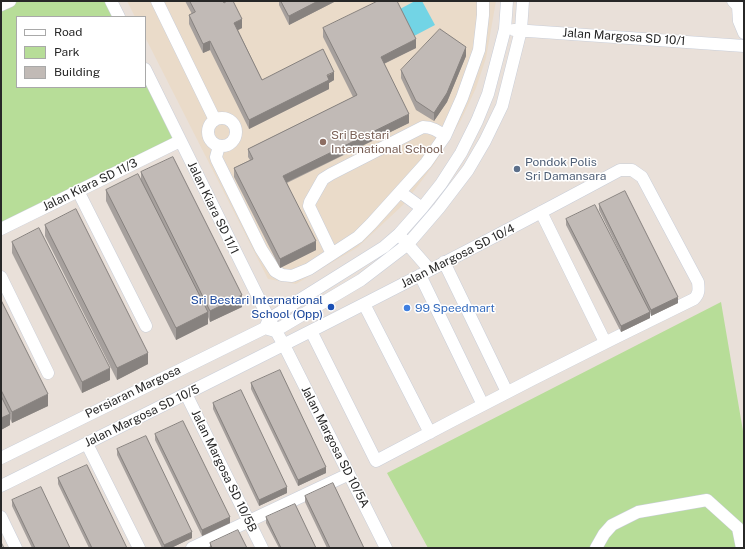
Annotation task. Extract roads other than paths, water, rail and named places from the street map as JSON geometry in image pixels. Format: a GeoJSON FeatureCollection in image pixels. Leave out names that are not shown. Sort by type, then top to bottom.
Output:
{"type":"FeatureCollection","features":[{"type":"Feature","properties":{"kind":"street"},"geometry":{"type":"LineString","coordinates":[[112,1],[119,16]]}},
{"type":"Feature","properties":{"kind":"street"},"geometry":{"type":"LineString","coordinates":[[156,1],[215,120]]}},
{"type":"Feature","properties":{"kind":"street"},"geometry":{"type":"LineString","coordinates":[[219,146],[216,157],[217,160],[262,249],[275,271],[282,275],[292,276],[309,268],[365,231],[426,163],[445,136],[462,98],[479,50],[483,1]]}},
{"type":"Feature","properties":{"kind":"street","name":"Persiaran Margosa"},"geometry":{"type":"LineString","coordinates":[[270,326],[384,247],[399,234],[441,184],[461,153],[477,121],[488,94],[505,29],[507,1]]}},
{"type":"Feature","properties":{"kind":"street","name":"Persiaran Margosa"},"geometry":{"type":"LineString","coordinates":[[1,458],[361,280],[408,244],[439,208],[468,170],[485,141],[502,106],[521,30],[523,1]]}},
{"type":"Feature","properties":{"kind":"street"},"geometry":{"type":"LineString","coordinates":[[733,1],[738,6],[739,21],[744,33]]}},
{"type":"Feature","properties":{"kind":"street","name":"Jalan Margosa SD 10/1"},"geometry":{"type":"LineString","coordinates":[[505,29],[744,46]]}},
{"type":"Feature","properties":{"kind":"street","name":"Jalan Kiara SD 11/1"},"geometry":{"type":"LineString","coordinates":[[146,72],[270,326],[284,345]]}},
{"type":"Feature","properties":{"kind":"street"},"geometry":{"type":"LineString","coordinates":[[219,119],[229,121],[235,128],[232,141],[228,144],[219,146],[208,137],[209,127],[215,120],[219,119]]}},
{"type":"Feature","properties":{"kind":"street"},"geometry":{"type":"LineString","coordinates":[[332,254],[309,206],[323,179],[423,128],[429,127],[445,136]]}},
{"type":"Feature","properties":{"kind":"street","name":"Jalan Kiara SD 11/3"},"geometry":{"type":"LineString","coordinates":[[1,229],[180,141]]}},
{"type":"Feature","properties":{"kind":"street","name":"Jalan Margosa SD 10/4"},"geometry":{"type":"LineString","coordinates":[[284,345],[620,170],[632,170],[642,177],[698,282],[699,292],[694,299],[605,342]]}},
{"type":"Feature","properties":{"kind":"street"},"geometry":{"type":"LineString","coordinates":[[78,191],[146,326]]}},
{"type":"Feature","properties":{"kind":"street"},"geometry":{"type":"LineString","coordinates":[[400,192],[422,208]]}},
{"type":"Feature","properties":{"kind":"street"},"geometry":{"type":"LineString","coordinates":[[311,332],[376,462],[605,342],[541,212]]}},
{"type":"Feature","properties":{"kind":"street"},"geometry":{"type":"LineString","coordinates":[[399,234],[408,244],[425,272],[483,405]]}},
{"type":"Feature","properties":{"kind":"street"},"geometry":{"type":"LineString","coordinates":[[444,262],[507,392]]}},
{"type":"Feature","properties":{"kind":"street"},"geometry":{"type":"LineString","coordinates":[[1,277],[48,373]]}},
{"type":"Feature","properties":{"kind":"street"},"geometry":{"type":"LineString","coordinates":[[364,304],[430,433]]}},
{"type":"Feature","properties":{"kind":"street","name":"Jalan Margosa SD 10/5"},"geometry":{"type":"LineString","coordinates":[[1,486],[284,345]]}},
{"type":"Feature","properties":{"kind":"street","name":"Jalan Margosa SD 10/5A"},"geometry":{"type":"LineString","coordinates":[[284,345],[386,548]]}},
{"type":"Feature","properties":{"kind":"street","name":"Jalan Margosa SD 10/5B"},"geometry":{"type":"LineString","coordinates":[[186,394],[262,548]]}},
{"type":"Feature","properties":{"kind":"street"},"geometry":{"type":"LineString","coordinates":[[87,444],[139,548]]}},
{"type":"Feature","properties":{"kind":"street"},"geometry":{"type":"LineString","coordinates":[[192,548],[349,474]]}},
{"type":"Feature","properties":{"kind":"street"},"geometry":{"type":"LineString","coordinates":[[596,548],[604,534],[612,525],[638,512],[707,500],[738,528],[742,548]]}},
{"type":"Feature","properties":{"kind":"street"},"geometry":{"type":"LineString","coordinates":[[1,517],[16,548]]}},
{"type":"Feature","properties":{"kind":"water"},"geometry":{"type":"Polygon","coordinates":[[[415,1],[422,1],[435,25],[414,36],[400,9],[415,1]]]}},
{"type":"Feature","properties":{"kind":"place","name":"Sri Bestari International School"},"geometry":{"type":"Point","coordinates":[323,142]}},
{"type":"Feature","properties":{"kind":"place","name":"Pondok Polis Sri Damansara"},"geometry":{"type":"Point","coordinates":[517,169]}},
{"type":"Feature","properties":{"kind":"place","name":"Sri Bestari International School (Opp)"},"geometry":{"type":"Point","coordinates":[331,307]}},
{"type":"Feature","properties":{"kind":"place","name":"99 Speedmart"},"geometry":{"type":"Point","coordinates":[407,308]}}]}
